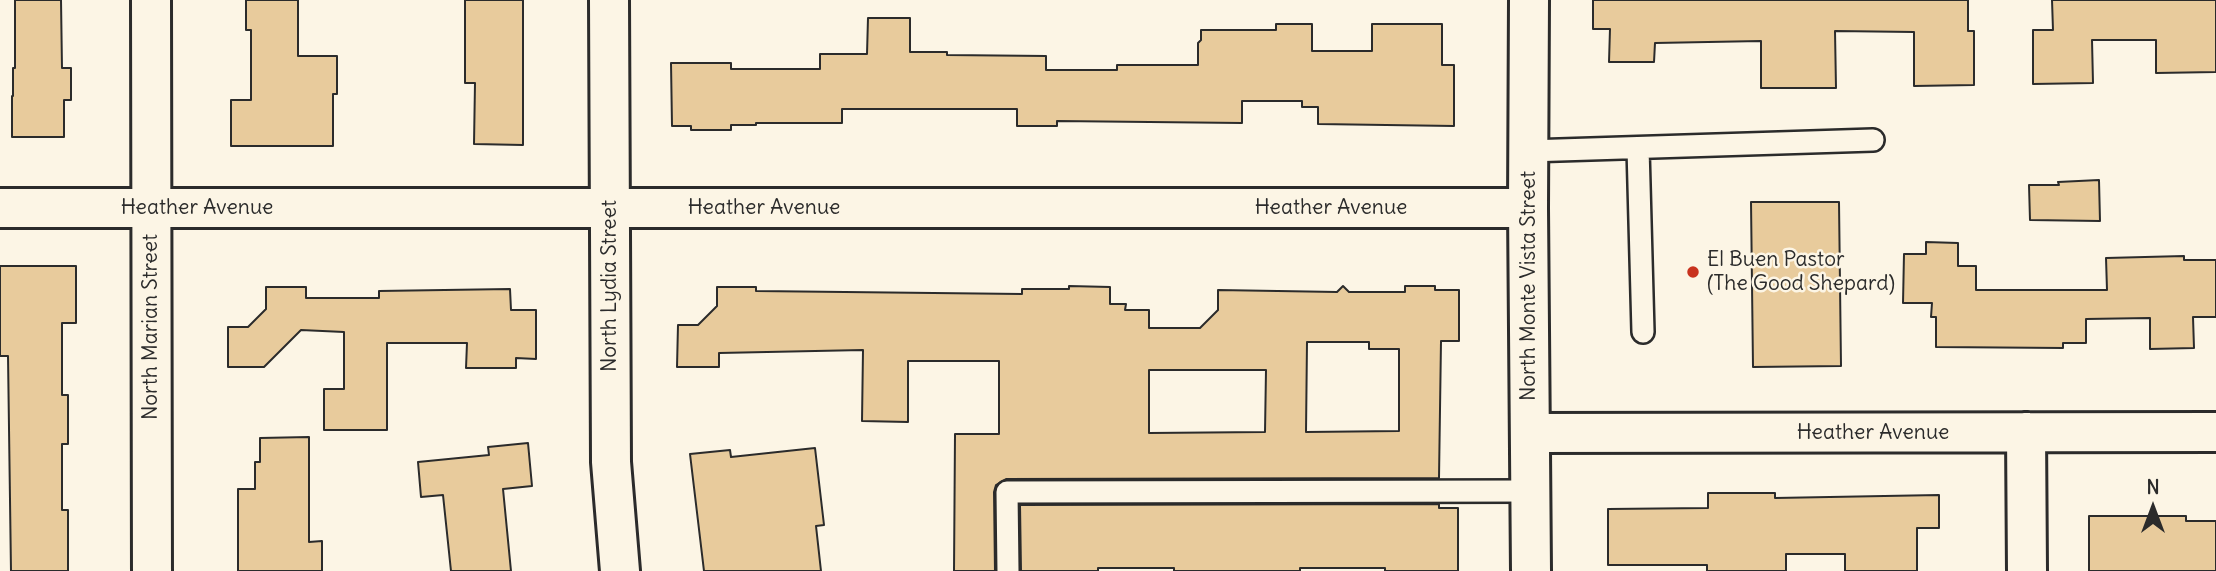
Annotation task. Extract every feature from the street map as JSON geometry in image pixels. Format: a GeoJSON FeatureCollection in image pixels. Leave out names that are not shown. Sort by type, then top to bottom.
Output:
{"type":"FeatureCollection","features":[{"type":"Feature","properties":{"kind":"street","name":"North Marian Street"},"geometry":{"type":"LineString","coordinates":[[151,0],[152,571]]}},
{"type":"Feature","properties":{"kind":"street","name":"North Lydia Street"},"geometry":{"type":"LineString","coordinates":[[609,0],[611,462],[620,571]]}},
{"type":"Feature","properties":{"kind":"street","name":"North Monte Vista Street"},"geometry":{"type":"LineString","coordinates":[[1529,0],[1531,571]]}},
{"type":"Feature","properties":{"kind":"street","name":"Heather Avenue"},"geometry":{"type":"LineString","coordinates":[[0,208],[1528,208]]}},
{"type":"Feature","properties":{"kind":"street"},"geometry":{"type":"LineString","coordinates":[[2026,432],[2027,571]]}},
{"type":"Feature","properties":{"kind":"street","name":"Heather Avenue"},"geometry":{"type":"LineString","coordinates":[[1530,433],[2216,432]]}},
{"type":"Feature","properties":{"kind":"lane"},"geometry":{"type":"LineString","coordinates":[[1528,151],[1873,140]]}},
{"type":"Feature","properties":{"kind":"lane"},"geometry":{"type":"LineString","coordinates":[[1638,148],[1643,332]]}},
{"type":"Feature","properties":{"kind":"lane"},"geometry":{"type":"LineString","coordinates":[[1008,571],[1007,492],[1530,491]]}},
{"type":"Feature","properties":{"kind":"building"},"geometry":{"type":"Polygon","coordinates":[[[15,0],[61,0],[62,68],[71,68],[71,100],[64,100],[64,137],[12,137],[15,0]]]}},
{"type":"Feature","properties":{"kind":"building"},"geometry":{"type":"Polygon","coordinates":[[[246,0],[298,0],[298,56],[337,56],[337,94],[333,94],[333,146],[231,146],[231,100],[251,100],[251,30],[246,30],[246,0]]]}},
{"type":"Feature","properties":{"kind":"building"},"geometry":{"type":"Polygon","coordinates":[[[465,0],[523,0],[523,145],[474,144],[475,83],[465,83],[465,0]]]}},
{"type":"Feature","properties":{"kind":"building"},"geometry":{"type":"Polygon","coordinates":[[[1593,0],[1968,0],[1968,31],[1974,31],[1974,85],[1914,86],[1914,32],[1835,31],[1836,88],[1761,88],[1761,41],[1655,43],[1654,62],[1609,62],[1610,29],[1593,29],[1593,0]]]}},
{"type":"Feature","properties":{"kind":"building"},"geometry":{"type":"Polygon","coordinates":[[[2052,0],[2216,0],[2216,72],[2156,73],[2156,40],[2092,40],[2093,83],[2033,84],[2033,30],[2053,30],[2052,0]]]}},
{"type":"Feature","properties":{"kind":"building"},"geometry":{"type":"Polygon","coordinates":[[[868,18],[910,18],[910,52],[1046,56],[1046,70],[1117,70],[1117,65],[1198,65],[1201,30],[1276,30],[1276,24],[1312,24],[1312,51],[1372,51],[1372,24],[1442,24],[1442,65],[1454,65],[1454,126],[1318,124],[1318,107],[1302,107],[1302,101],[1242,101],[1242,123],[1057,121],[1057,126],[1017,126],[1017,109],[842,109],[842,123],[756,123],[731,125],[731,130],[691,130],[691,126],[672,126],[671,63],[731,63],[731,69],[820,69],[820,54],[867,54],[868,18]]]}},
{"type":"Feature","properties":{"kind":"building"},"geometry":{"type":"Polygon","coordinates":[[[2099,180],[2100,221],[2030,220],[2029,185],[2059,185],[2058,182],[2099,180]]]}},
{"type":"Feature","properties":{"kind":"building"},"geometry":{"type":"Polygon","coordinates":[[[1751,202],[1839,202],[1841,366],[1753,367],[1751,202]]]}},
{"type":"Feature","properties":{"kind":"building"},"geometry":{"type":"Polygon","coordinates":[[[1926,242],[1958,243],[1958,266],[1976,266],[1976,290],[2107,290],[2106,258],[2184,256],[2184,260],[2216,260],[2216,317],[2193,317],[2194,348],[2150,349],[2150,318],[2086,319],[2086,343],[2063,343],[2063,348],[1936,347],[1936,317],[1931,317],[1932,303],[1903,303],[1904,254],[1926,254],[1926,242]]]}},
{"type":"Feature","properties":{"kind":"building"},"geometry":{"type":"Polygon","coordinates":[[[0,266],[76,266],[76,323],[62,323],[62,395],[68,395],[68,444],[62,444],[62,510],[68,510],[68,571],[11,571],[8,356],[0,356],[0,266]]]}},
{"type":"Feature","properties":{"kind":"building"},"geometry":{"type":"Polygon","coordinates":[[[1069,286],[1110,287],[1110,304],[1126,304],[1125,310],[1149,310],[1149,328],[1200,328],[1218,310],[1218,290],[1337,292],[1343,286],[1349,292],[1405,292],[1405,286],[1435,286],[1435,290],[1459,290],[1459,341],[1441,341],[1439,478],[1006,479],[996,485],[994,492],[995,571],[954,571],[955,434],[999,434],[999,361],[908,361],[908,422],[862,421],[863,350],[719,353],[719,367],[677,367],[678,325],[698,325],[717,306],[717,287],[756,287],[756,291],[1022,294],[1022,289],[1069,289],[1069,286]],[[1307,342],[1306,432],[1399,431],[1399,349],[1369,349],[1369,342],[1307,342]],[[1149,370],[1149,433],[1265,432],[1266,370],[1149,370]]]}},
{"type":"Feature","properties":{"kind":"building"},"geometry":{"type":"Polygon","coordinates":[[[266,287],[306,287],[306,298],[379,298],[379,291],[510,289],[511,310],[536,310],[536,359],[516,358],[516,368],[466,368],[467,343],[387,343],[387,430],[324,430],[324,389],[344,389],[344,332],[301,330],[264,367],[228,367],[228,327],[248,327],[266,309],[266,287]]]}},
{"type":"Feature","properties":{"kind":"building"},"geometry":{"type":"Polygon","coordinates":[[[309,437],[309,542],[322,541],[322,571],[238,571],[238,489],[255,489],[255,462],[260,462],[260,438],[309,437]]]}},
{"type":"Feature","properties":{"kind":"building"},"geometry":{"type":"Polygon","coordinates":[[[528,443],[532,486],[503,489],[511,571],[451,571],[443,495],[421,497],[418,462],[489,455],[488,447],[528,443]]]}},
{"type":"Feature","properties":{"kind":"building"},"geometry":{"type":"Polygon","coordinates":[[[815,448],[824,525],[816,526],[821,571],[704,571],[690,454],[730,450],[731,457],[815,448]]]}},
{"type":"Feature","properties":{"kind":"building"},"geometry":{"type":"Polygon","coordinates":[[[1708,493],[1775,493],[1775,498],[1939,495],[1939,528],[1917,528],[1917,571],[1845,571],[1845,554],[1786,554],[1786,571],[1707,571],[1707,565],[1608,565],[1608,509],[1708,508],[1708,493]]]}},
{"type":"Feature","properties":{"kind":"building"},"geometry":{"type":"Polygon","coordinates":[[[1439,504],[1439,508],[1458,508],[1458,571],[1385,571],[1385,568],[1174,571],[1174,568],[1098,568],[1098,571],[1021,571],[1020,505],[1439,504]]]}},
{"type":"Feature","properties":{"kind":"building"},"geometry":{"type":"Polygon","coordinates":[[[2089,516],[2186,516],[2186,521],[2216,521],[2216,571],[2089,571],[2089,516]]]}},
{"type":"Feature","properties":{"kind":"place","name":"El Buen Pastor (The Good Shepard)"},"geometry":{"type":"Point","coordinates":[1693,272]}}]}
